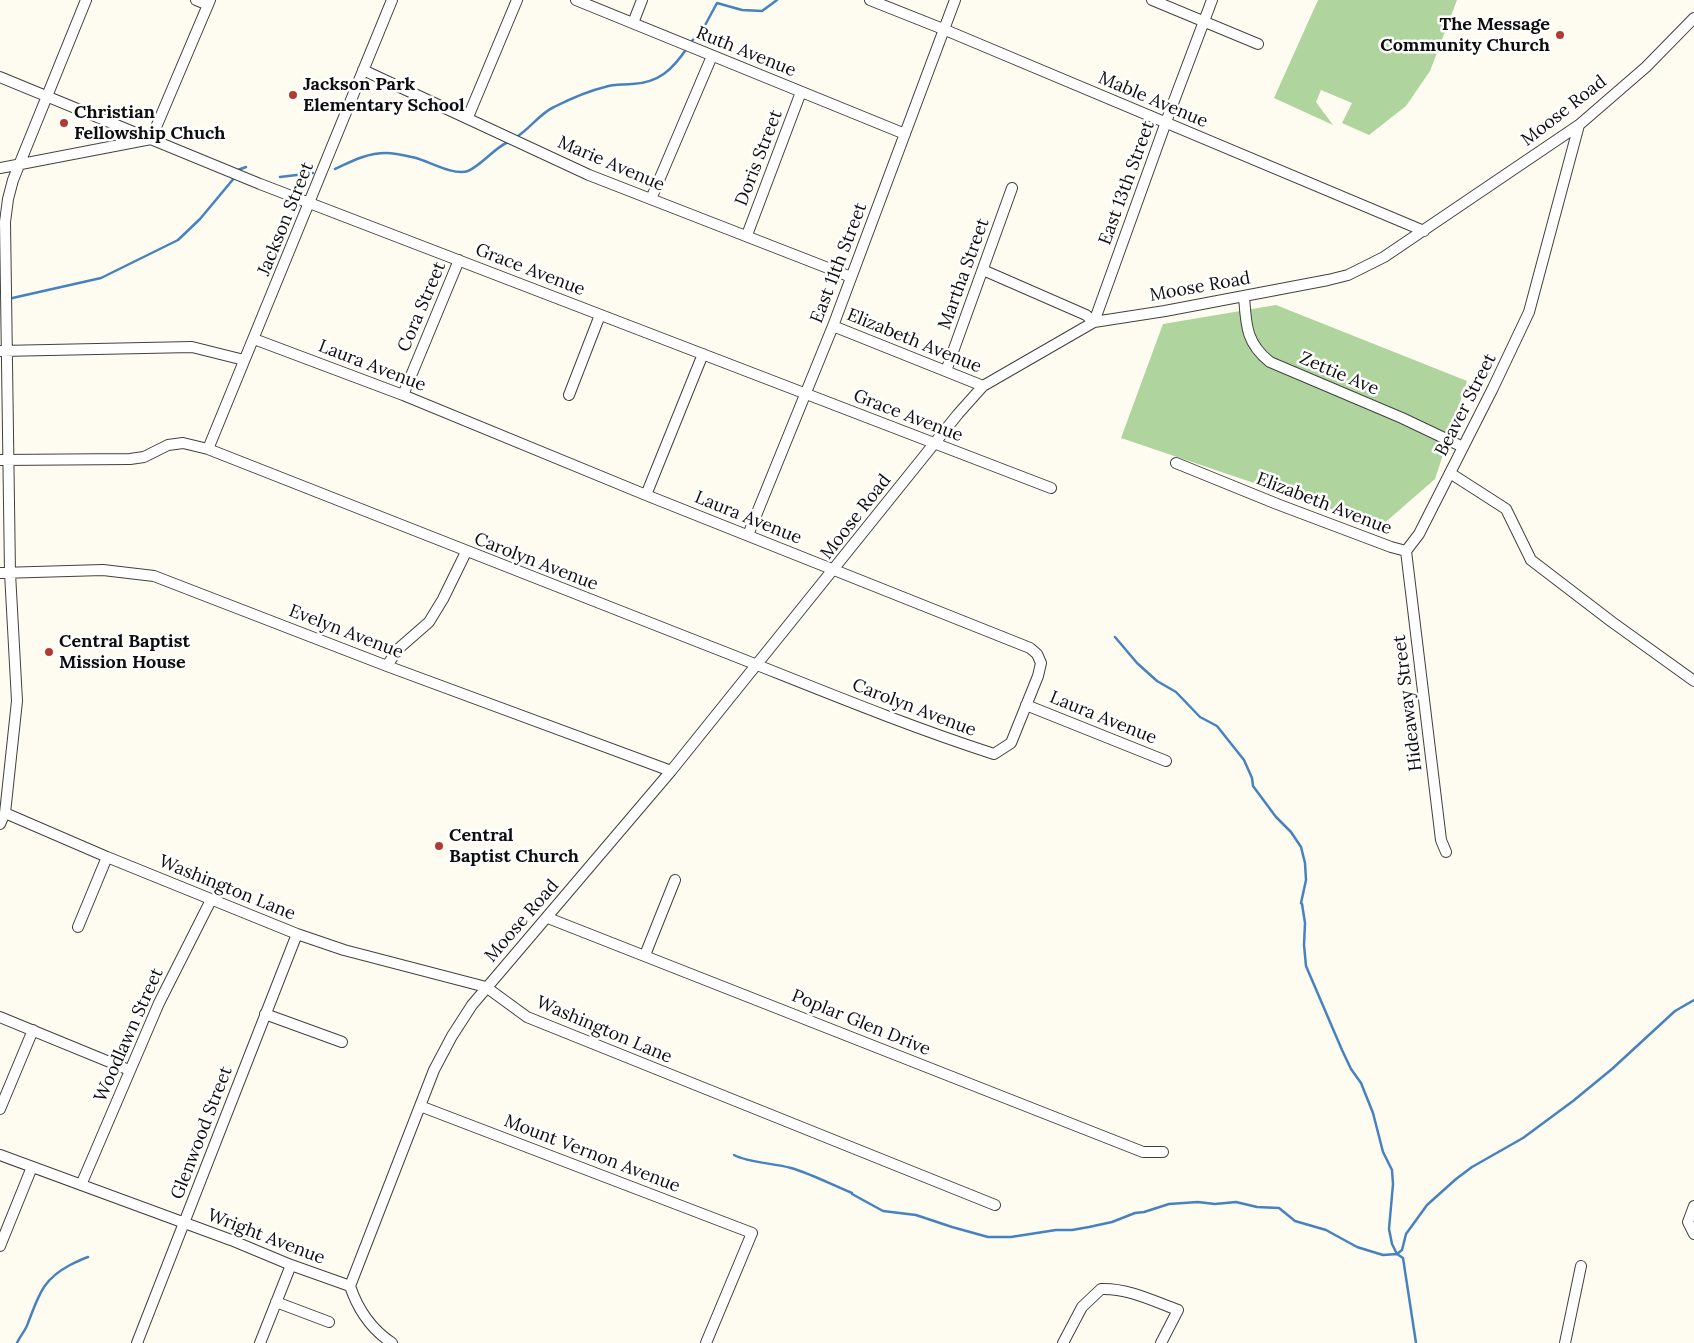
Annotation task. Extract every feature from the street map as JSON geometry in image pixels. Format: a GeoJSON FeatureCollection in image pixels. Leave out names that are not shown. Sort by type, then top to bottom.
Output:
{"type":"FeatureCollection","features":[{"type":"Feature","properties":{"kind":"street"},"geometry":{"type":"LineString","coordinates":[[0,824],[5,813],[17,701],[5,573],[3,351],[5,222],[8,199],[19,164],[86,0]]}},
{"type":"Feature","properties":{"kind":"street"},"geometry":{"type":"LineString","coordinates":[[0,168],[151,139],[209,2],[196,0]]}},
{"type":"Feature","properties":{"kind":"street","name":"Jackson Street"},"geometry":{"type":"LineString","coordinates":[[208,449],[392,0]]}},
{"type":"Feature","properties":{"kind":"street"},"geometry":{"type":"LineString","coordinates":[[468,117],[517,0]]}},
{"type":"Feature","properties":{"kind":"street","name":"Ruth Avenue"},"geometry":{"type":"LineString","coordinates":[[576,0],[905,134]]}},
{"type":"Feature","properties":{"kind":"street"},"geometry":{"type":"LineString","coordinates":[[633,23],[642,0]]}},
{"type":"Feature","properties":{"kind":"street","name":"Mable Avenue"},"geometry":{"type":"LineString","coordinates":[[870,0],[1424,231]]}},
{"type":"Feature","properties":{"kind":"street","name":"East 11th Street"},"geometry":{"type":"LineString","coordinates":[[748,535],[833,326],[955,0]]}},
{"type":"Feature","properties":{"kind":"street"},"geometry":{"type":"LineString","coordinates":[[1152,0],[1258,44]]}},
{"type":"Feature","properties":{"kind":"street","name":"East 13th Street"},"geometry":{"type":"LineString","coordinates":[[1094,322],[1212,0]]}},
{"type":"Feature","properties":{"kind":"street","name":"Moose Road"},"geometry":{"type":"LineString","coordinates":[[350,1286],[434,1070],[452,1036],[472,1005],[548,918],[671,771],[983,386],[1094,322],[1328,280],[1348,275],[1384,257],[1579,125],[1646,67],[1694,18]]}},
{"type":"Feature","properties":{"kind":"street"},"geometry":{"type":"LineString","coordinates":[[652,199],[712,56]]}},
{"type":"Feature","properties":{"kind":"street","name":"Marie Avenue"},"geometry":{"type":"LineString","coordinates":[[363,70],[590,175],[851,277]]}},
{"type":"Feature","properties":{"kind":"street","name":"Grace Avenue"},"geometry":{"type":"LineString","coordinates":[[0,77],[310,203],[1051,488]]}},
{"type":"Feature","properties":{"kind":"street","name":"Doris Street"},"geometry":{"type":"LineString","coordinates":[[747,235],[801,92]]}},
{"type":"Feature","properties":{"kind":"street","name":"Beaver Street"},"geometry":{"type":"LineString","coordinates":[[1579,125],[1529,312],[1450,472],[1506,509],[1531,560],[1612,622],[1694,680]]}},
{"type":"Feature","properties":{"kind":"street","name":"Martha Street"},"geometry":{"type":"LineString","coordinates":[[946,371],[1012,188]]}},
{"type":"Feature","properties":{"kind":"street","name":"Cora Street"},"geometry":{"type":"LineString","coordinates":[[403,395],[459,260]]}},
{"type":"Feature","properties":{"kind":"street"},"geometry":{"type":"LineString","coordinates":[[983,270],[1086,315],[1094,322]]}},
{"type":"Feature","properties":{"kind":"street","name":"Zettie Ave"},"geometry":{"type":"LineString","coordinates":[[1244,296],[1251,342],[1258,353],[1270,362],[1402,418],[1463,447]]}},
{"type":"Feature","properties":{"kind":"street"},"geometry":{"type":"LineString","coordinates":[[568,395],[600,315]]}},
{"type":"Feature","properties":{"kind":"street","name":"Elizabeth Avenue"},"geometry":{"type":"LineString","coordinates":[[833,326],[983,386]]}},
{"type":"Feature","properties":{"kind":"street","name":"Laura Avenue"},"geometry":{"type":"LineString","coordinates":[[254,339],[403,395],[646,495],[1030,648],[1037,654],[1041,663],[1038,676],[1026,705],[1166,761]]}},
{"type":"Feature","properties":{"kind":"street"},"geometry":{"type":"LineString","coordinates":[[3,351],[192,347],[244,360]]}},
{"type":"Feature","properties":{"kind":"street"},"geometry":{"type":"LineString","coordinates":[[646,495],[703,354]]}},
{"type":"Feature","properties":{"kind":"street","name":"Carolyn Avenue"},"geometry":{"type":"LineString","coordinates":[[4,460],[130,459],[144,457],[168,445],[182,443],[208,449],[867,708],[994,754],[1011,743],[1026,705]]}},
{"type":"Feature","properties":{"kind":"street","name":"Elizabeth Avenue"},"geometry":{"type":"LineString","coordinates":[[1176,463],[1277,504],[1391,547],[1406,550],[1419,534],[1450,472]]}},
{"type":"Feature","properties":{"kind":"street","name":"Hideaway Street"},"geometry":{"type":"LineString","coordinates":[[1406,550],[1441,840],[1446,852]]}},
{"type":"Feature","properties":{"kind":"street"},"geometry":{"type":"LineString","coordinates":[[388,666],[397,650],[429,622],[443,599],[466,552]]}},
{"type":"Feature","properties":{"kind":"street","name":"Evelyn Avenue"},"geometry":{"type":"LineString","coordinates":[[5,573],[103,570],[154,576],[388,666],[671,771]]}},
{"type":"Feature","properties":{"kind":"street","name":"Washington Lane"},"geometry":{"type":"LineString","coordinates":[[5,813],[107,857],[297,934],[344,950],[486,987],[527,1017],[995,1205]]}},
{"type":"Feature","properties":{"kind":"street"},"geometry":{"type":"LineString","coordinates":[[78,927],[107,857]]}},
{"type":"Feature","properties":{"kind":"street"},"geometry":{"type":"LineString","coordinates":[[645,956],[675,880]]}},
{"type":"Feature","properties":{"kind":"street","name":"Woodlawn Street"},"geometry":{"type":"LineString","coordinates":[[81,1185],[159,1003],[211,900]]}},
{"type":"Feature","properties":{"kind":"street","name":"Poplar Glen Drive"},"geometry":{"type":"LineString","coordinates":[[548,918],[1143,1152],[1163,1152]]}},
{"type":"Feature","properties":{"kind":"street","name":"Glenwood Street"},"geometry":{"type":"LineString","coordinates":[[137,1343],[297,934]]}},
{"type":"Feature","properties":{"kind":"street"},"geometry":{"type":"LineString","coordinates":[[265,1014],[342,1042]]}},
{"type":"Feature","properties":{"kind":"street"},"geometry":{"type":"LineString","coordinates":[[0,1017],[129,1070]]}},
{"type":"Feature","properties":{"kind":"street"},"geometry":{"type":"LineString","coordinates":[[0,1109],[33,1030]]}},
{"type":"Feature","properties":{"kind":"street","name":"Mount Vernon Avenue"},"geometry":{"type":"LineString","coordinates":[[420,1106],[752,1233],[706,1343]]}},
{"type":"Feature","properties":{"kind":"street","name":"Wright Avenue"},"geometry":{"type":"LineString","coordinates":[[0,1155],[350,1286]]}},
{"type":"Feature","properties":{"kind":"street"},"geometry":{"type":"LineString","coordinates":[[0,1246],[32,1167]]}},
{"type":"Feature","properties":{"kind":"street"},"geometry":{"type":"LineString","coordinates":[[1694,1206],[1688,1222],[1694,1234]]}},
{"type":"Feature","properties":{"kind":"street"},"geometry":{"type":"LineString","coordinates":[[260,1343],[291,1265]]}},
{"type":"Feature","properties":{"kind":"street"},"geometry":{"type":"LineString","coordinates":[[1565,1343],[1581,1266]]}},
{"type":"Feature","properties":{"kind":"street"},"geometry":{"type":"LineString","coordinates":[[350,1286],[362,1313],[379,1334],[392,1343]]}},
{"type":"Feature","properties":{"kind":"street"},"geometry":{"type":"LineString","coordinates":[[1063,1343],[1082,1307],[1101,1289],[1113,1289],[1128,1291],[1178,1310],[1160,1343]]}},
{"type":"Feature","properties":{"kind":"street"},"geometry":{"type":"LineString","coordinates":[[276,1302],[329,1322]]}},
{"type":"Feature","properties":{"kind":"green space"},"geometry":{"type":"Polygon","coordinates":[[[1318,0],[1457,0],[1430,71],[1406,106],[1369,135],[1342,123],[1352,103],[1321,90],[1316,102],[1333,125],[1274,98],[1318,0]]]}},
{"type":"Feature","properties":{"kind":"green space"},"geometry":{"type":"Polygon","coordinates":[[[1276,305],[1467,381],[1435,479],[1381,526],[1121,438],[1163,324],[1276,305]]]}},
{"type":"Feature","properties":{"kind":"waterway"},"geometry":{"type":"LineString","coordinates":[[690,43],[703,29],[717,3],[742,10],[762,11],[777,0]]}},
{"type":"Feature","properties":{"kind":"waterway"},"geometry":{"type":"LineString","coordinates":[[515,138],[549,110],[573,98],[608,86],[642,83],[658,78],[671,68],[687,48]]}},
{"type":"Feature","properties":{"kind":"waterway"},"geometry":{"type":"LineString","coordinates":[[335,169],[366,156],[386,153],[416,158],[449,170],[462,172],[473,168],[508,142]]}},
{"type":"Feature","properties":{"kind":"waterway"},"geometry":{"type":"LineString","coordinates":[[237,172],[246,167]]}},
{"type":"Feature","properties":{"kind":"waterway"},"geometry":{"type":"LineString","coordinates":[[280,177],[313,173]]}},
{"type":"Feature","properties":{"kind":"waterway"},"geometry":{"type":"LineString","coordinates":[[8,299],[101,278],[178,240],[200,219],[235,177]]}},
{"type":"Feature","properties":{"kind":"waterway"},"geometry":{"type":"LineString","coordinates":[[1115,637],[1137,663],[1157,681],[1176,692],[1200,717],[1217,726],[1244,760],[1252,778],[1253,786],[1301,847],[1305,863],[1306,880],[1301,903],[1305,923],[1304,945],[1306,966],[1342,1050],[1351,1069],[1361,1083],[1373,1113],[1383,1152],[1392,1170],[1393,1184],[1389,1229],[1392,1244],[1397,1254],[1403,1258],[1416,1343]]}},
{"type":"Feature","properties":{"kind":"waterway"},"geometry":{"type":"LineString","coordinates":[[734,1155],[747,1160],[784,1166],[807,1173],[852,1193],[883,1211],[916,1215],[988,1237],[1011,1237],[1089,1227],[1112,1222],[1135,1213],[1169,1204],[1236,1202],[1257,1207],[1279,1208],[1295,1221],[1326,1230],[1357,1247],[1383,1255],[1397,1254],[1402,1250],[1406,1234],[1427,1205],[1456,1179],[1472,1167],[1523,1138],[1573,1101],[1612,1069],[1675,1011],[1694,1000]]}},
{"type":"Feature","properties":{"kind":"waterway"},"geometry":{"type":"LineString","coordinates":[[17,1343],[47,1283],[53,1276],[88,1257]]}},
{"type":"Feature","properties":{"kind":"place","name":"The Message Community Church"},"geometry":{"type":"Point","coordinates":[1560,35]}},
{"type":"Feature","properties":{"kind":"place","name":"Jackson Park Elementary School"},"geometry":{"type":"Point","coordinates":[293,95]}},
{"type":"Feature","properties":{"kind":"place","name":"Christian Fellowship Chuch"},"geometry":{"type":"Point","coordinates":[64,123]}},
{"type":"Feature","properties":{"kind":"place","name":"Central Baptist Mission House"},"geometry":{"type":"Point","coordinates":[49,652]}},
{"type":"Feature","properties":{"kind":"place","name":"Central Baptist Church"},"geometry":{"type":"Point","coordinates":[439,846]}}]}
